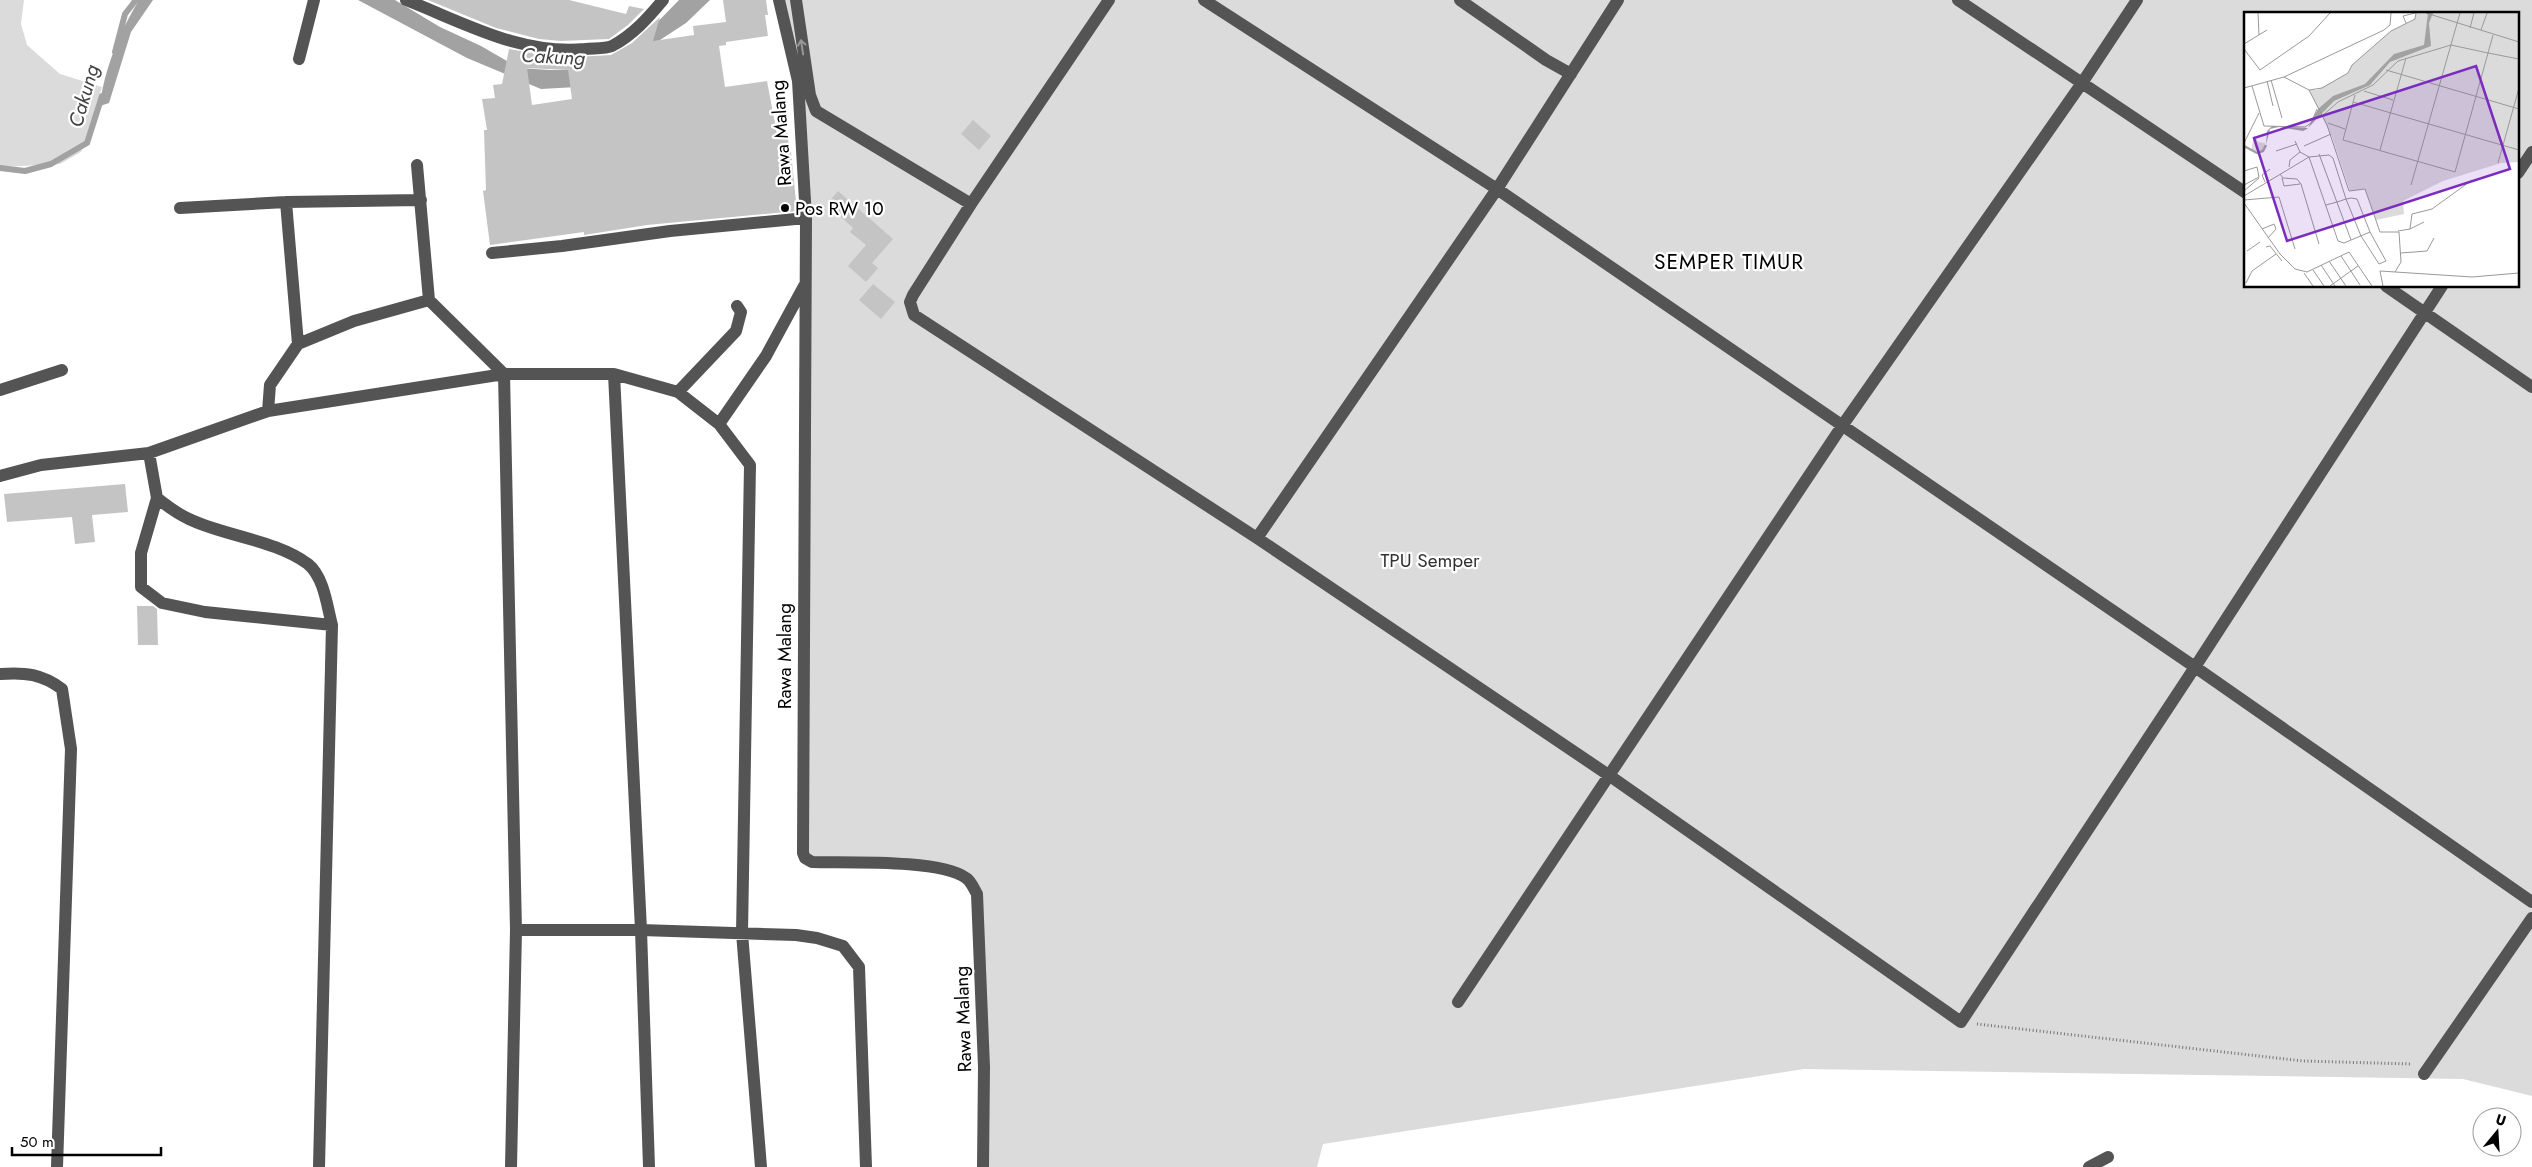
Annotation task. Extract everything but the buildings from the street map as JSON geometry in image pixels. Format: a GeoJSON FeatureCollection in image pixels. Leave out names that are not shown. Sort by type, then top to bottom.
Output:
{"type":"FeatureCollection","features":[{"type":"Feature","properties":{"kind":"street"},"geometry":{"type":"LineString","coordinates":[[300,60],[314,0]]}},
{"type":"Feature","properties":{"kind":"street"},"geometry":{"type":"LineString","coordinates":[[406,0],[486,34],[537,48],[564,50],[610,47],[638,28],[663,0]]}},
{"type":"Feature","properties":{"kind":"street","name":"Rawa Malang"},"geometry":{"type":"LineString","coordinates":[[779,0],[798,81],[806,218],[803,853],[805,858],[812,862],[926,866],[957,873],[968,879],[977,894],[984,1067],[984,1167]]}},
{"type":"Feature","properties":{"kind":"street"},"geometry":{"type":"LineString","coordinates":[[796,0],[810,95],[816,111],[971,204]]}},
{"type":"Feature","properties":{"kind":"street"},"geometry":{"type":"LineString","coordinates":[[1109,0],[971,204],[913,295],[910,302],[914,315],[1257,538],[1610,776],[1961,1022],[2195,667],[2441,288]]}},
{"type":"Feature","properties":{"kind":"street"},"geometry":{"type":"LineString","coordinates":[[1204,0],[1497,189],[2195,667],[2532,902]]}},
{"type":"Feature","properties":{"kind":"street"},"geometry":{"type":"LineString","coordinates":[[1460,0],[1546,60],[1571,74]]}},
{"type":"Feature","properties":{"kind":"street"},"geometry":{"type":"LineString","coordinates":[[1257,538],[1497,189],[1618,0]]}},
{"type":"Feature","properties":{"kind":"street"},"geometry":{"type":"LineString","coordinates":[[1958,0],[2244,192]]}},
{"type":"Feature","properties":{"kind":"street"},"geometry":{"type":"LineString","coordinates":[[1458,1002],[1842,426],[2082,83],[2137,0]]}},
{"type":"Feature","properties":{"kind":"street"},"geometry":{"type":"LineString","coordinates":[[2520,170],[2532,152]]}},
{"type":"Feature","properties":{"kind":"street"},"geometry":{"type":"LineString","coordinates":[[416,165],[421,200],[429,300],[504,374],[516,930],[511,1167]]}},
{"type":"Feature","properties":{"kind":"street"},"geometry":{"type":"LineString","coordinates":[[180,208],[286,202],[421,200]]}},
{"type":"Feature","properties":{"kind":"street"},"geometry":{"type":"LineString","coordinates":[[286,202],[298,344]]}},
{"type":"Feature","properties":{"kind":"street"},"geometry":{"type":"LineString","coordinates":[[492,253],[562,246],[670,231],[806,218]]}},
{"type":"Feature","properties":{"kind":"street"},"geometry":{"type":"LineString","coordinates":[[719,424],[766,356],[805,283]]}},
{"type":"Feature","properties":{"kind":"street"},"geometry":{"type":"LineString","coordinates":[[2389,288],[2532,387]]}},
{"type":"Feature","properties":{"kind":"street"},"geometry":{"type":"LineString","coordinates":[[268,410],[270,384],[298,344],[354,321],[429,300]]}},
{"type":"Feature","properties":{"kind":"street"},"geometry":{"type":"LineString","coordinates":[[678,392],[736,331],[741,312],[736,306]]}},
{"type":"Feature","properties":{"kind":"street"},"geometry":{"type":"LineString","coordinates":[[0,390],[62,370]]}},
{"type":"Feature","properties":{"kind":"street"},"geometry":{"type":"LineString","coordinates":[[0,476],[41,465],[149,453],[268,410],[504,374],[614,374],[678,392],[719,424],[750,465],[742,933],[761,1167]]}},
{"type":"Feature","properties":{"kind":"street"},"geometry":{"type":"LineString","coordinates":[[614,374],[641,930],[649,1167]]}},
{"type":"Feature","properties":{"kind":"street"},"geometry":{"type":"LineString","coordinates":[[149,453],[156,498],[141,553],[141,587],[148,594],[162,603],[205,612],[332,624]]}},
{"type":"Feature","properties":{"kind":"street"},"geometry":{"type":"LineString","coordinates":[[156,498],[190,520],[266,545],[309,565],[322,586],[332,624],[319,1167]]}},
{"type":"Feature","properties":{"kind":"street"},"geometry":{"type":"LineString","coordinates":[[0,674],[21,672],[36,674],[50,680],[62,689],[71,749],[57,1167]]}},
{"type":"Feature","properties":{"kind":"street"},"geometry":{"type":"LineString","coordinates":[[2424,1074],[2532,918]]}},
{"type":"Feature","properties":{"kind":"street"},"geometry":{"type":"LineString","coordinates":[[516,930],[641,930],[742,933],[818,938],[843,946],[859,968],[866,1167]]}},
{"type":"Feature","properties":{"kind":"street"},"geometry":{"type":"LineString","coordinates":[[2089,1167],[2108,1156]]}},
{"type":"Feature","properties":{"kind":"path"},"geometry":{"type":"LineString","coordinates":[[1961,1022],[2303,1061],[2411,1064],[2424,1074]]}},
{"type":"Feature","properties":{"kind":"green space"},"geometry":{"type":"Polygon","coordinates":[[[0,0],[24,0],[21,24],[27,45],[60,74],[102,87],[81,152],[60,164],[0,167],[0,0]]]}},
{"type":"Feature","properties":{"kind":"green space","name":"TPU Semper"},"geometry":{"type":"Polygon","coordinates":[[[778,0],[2532,0],[2532,1096],[2463,1079],[1804,1069],[1323,1144],[1317,1167],[982,1167],[977,894],[957,873],[805,858],[805,244],[798,81],[778,0]]]}},
{"type":"Feature","properties":{"kind":"shaded area"},"geometry":{"type":"Polygon","coordinates":[[[139,0],[153,0],[131,32],[109,103],[100,106],[105,78],[114,51],[125,25],[139,0]]]}},
{"type":"Feature","properties":{"kind":"shaded area"},"geometry":{"type":"Polygon","coordinates":[[[358,0],[395,0],[440,27],[481,46],[519,68],[589,70],[638,42],[679,0],[710,0],[686,23],[577,87],[541,89],[467,58],[358,0]]]}},
{"type":"Feature","properties":{"kind":"waterway","name":"Cakung"},"geometry":{"type":"LineString","coordinates":[[115,52],[125,14],[136,0]]}},
{"type":"Feature","properties":{"kind":"waterway","name":"Cakung"},"geometry":{"type":"LineString","coordinates":[[0,168],[25,171],[51,164],[87,143],[102,96]]}},
{"type":"Feature","properties":{"kind":"place","name":"Pos RW 10"},"geometry":{"type":"Point","coordinates":[785,208]}},
{"type":"Feature","properties":{"kind":"district","name":"SEMPER TIMUR"},"geometry":{"type":"Point","coordinates":[1729,262]}}]}
